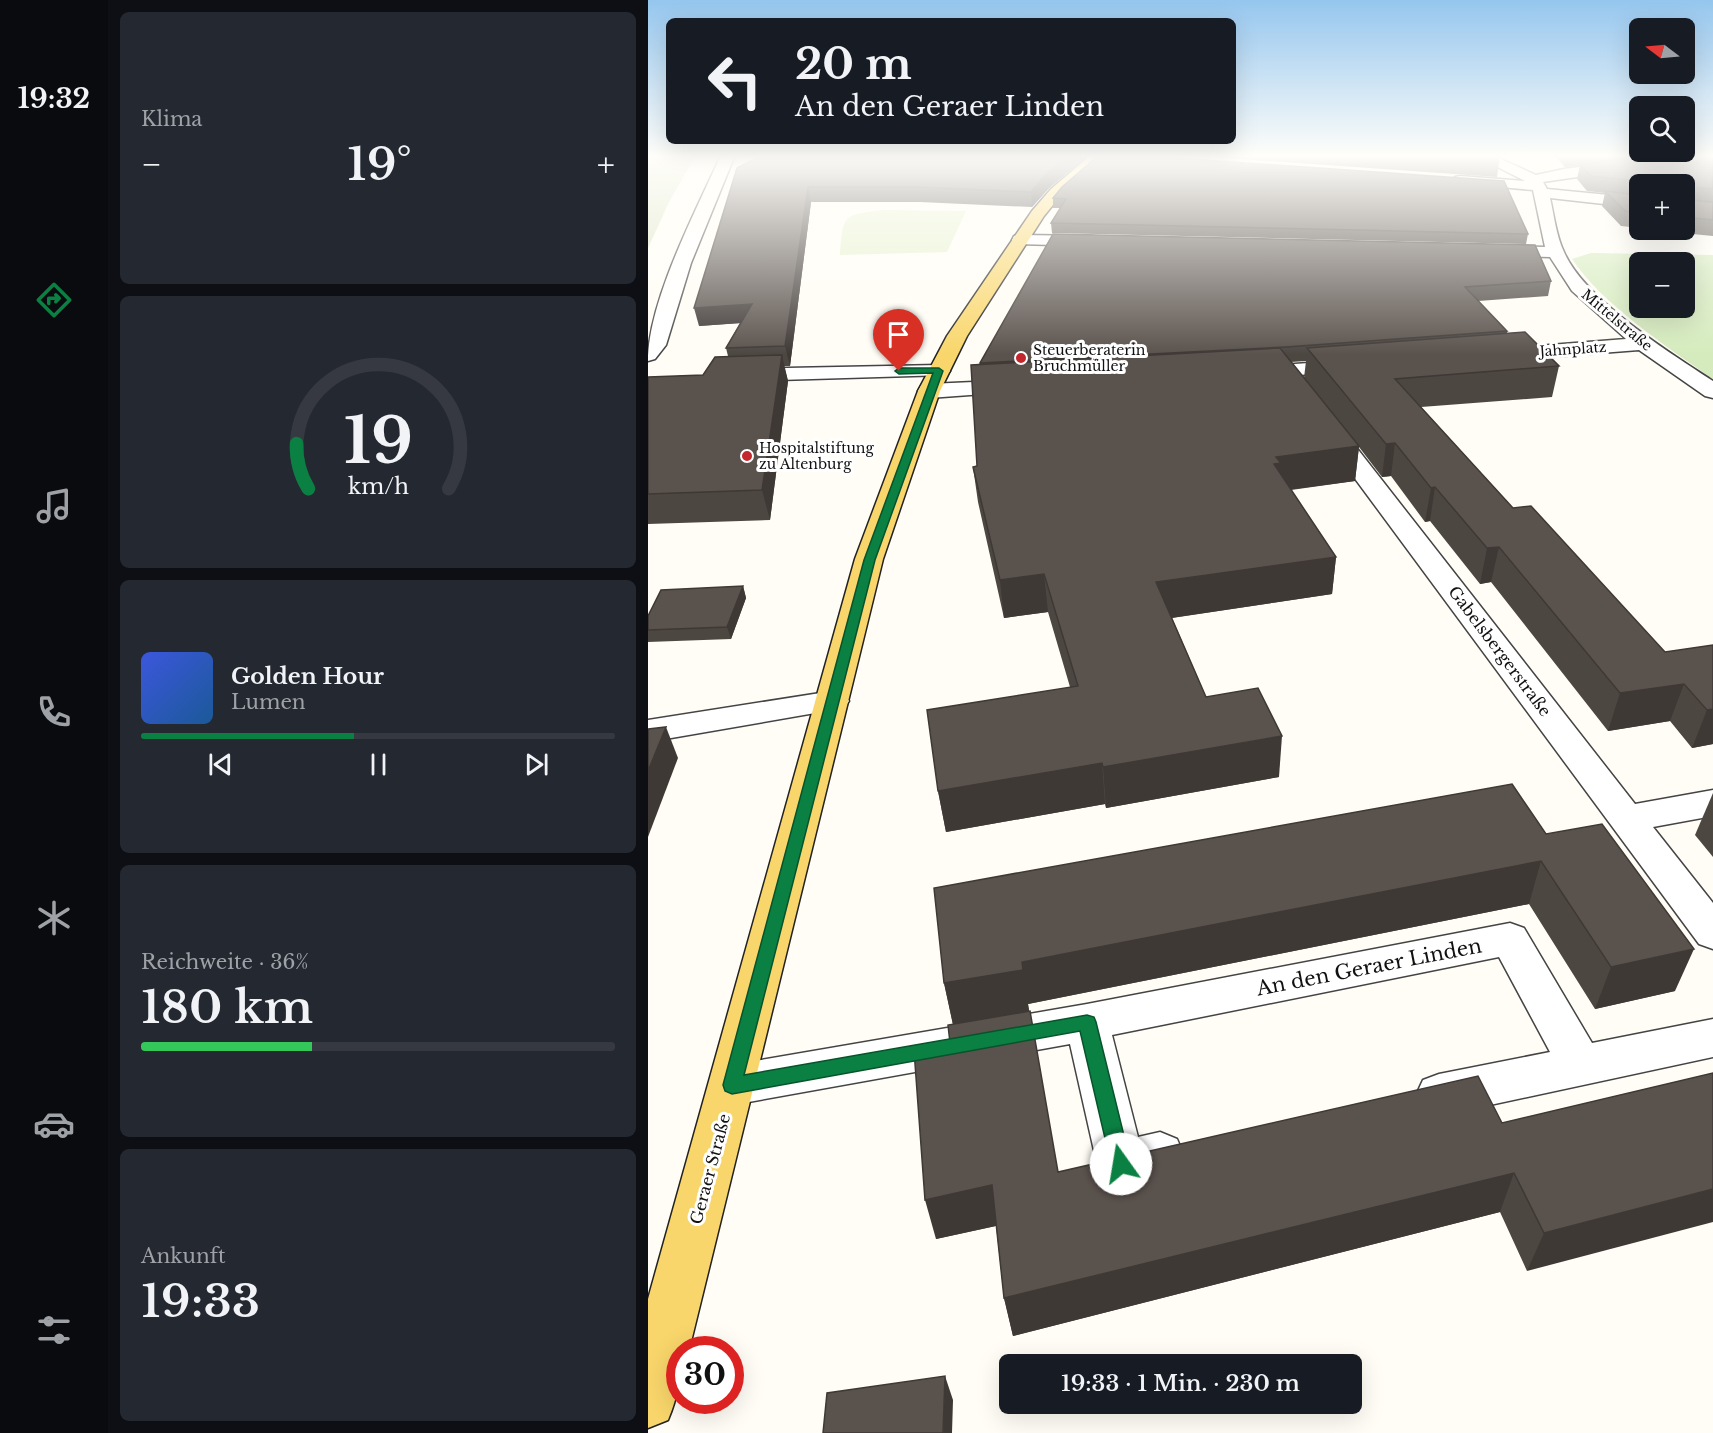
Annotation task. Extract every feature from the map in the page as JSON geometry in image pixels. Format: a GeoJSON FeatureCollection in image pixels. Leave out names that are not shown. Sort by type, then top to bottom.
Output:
{"type":"FeatureCollection","features":[{"type":"Feature","properties":{"kind":"main road","name":"Geraer Straße"},"geometry":{"type":"LineString","coordinates":[[648,1400],[869,560],[934,381],[957,336],[1034,222]]}},
{"type":"Feature","properties":{"kind":"street"},"geometry":{"type":"LineString","coordinates":[[648,356],[656,345],[682,263],[700,222]]}},
{"type":"Feature","properties":{"kind":"street","name":"Mittelstraße"},"geometry":{"type":"LineString","coordinates":[[1548,222],[1556,252],[1578,287],[1643,344],[1713,391]]}},
{"type":"Feature","properties":{"kind":"street"},"geometry":{"type":"LineString","coordinates":[[1020,240],[1115,242]]}},
{"type":"Feature","properties":{"kind":"street"},"geometry":{"type":"LineString","coordinates":[[1472,250],[1556,252]]}},
{"type":"Feature","properties":{"kind":"street","name":"Jahnplatz"},"geometry":{"type":"LineString","coordinates":[[1476,356],[1643,344]]}},
{"type":"Feature","properties":{"kind":"street"},"geometry":{"type":"LineString","coordinates":[[1238,373],[1368,364]]}},
{"type":"Feature","properties":{"kind":"street","name":"Gabelsbergerstraße"},"geometry":{"type":"LineString","coordinates":[[1285,371],[1713,933]]}},
{"type":"Feature","properties":{"kind":"street"},"geometry":{"type":"LineString","coordinates":[[722,376],[1036,385]]}},
{"type":"Feature","properties":{"kind":"street"},"geometry":{"type":"LineString","coordinates":[[648,731],[833,701]]}},
{"type":"Feature","properties":{"kind":"street"},"geometry":{"type":"LineString","coordinates":[[1625,819],[1713,803]]}},
{"type":"Feature","properties":{"kind":"street","name":"An den Geraer Linden"},"geometry":{"type":"LineString","coordinates":[[732,1085],[1087,1022],[1510,939],[1580,1064]]}},
{"type":"Feature","properties":{"kind":"street"},"geometry":{"type":"LineString","coordinates":[[1087,1022],[1121,1164],[1202,1146]]}},
{"type":"Feature","properties":{"kind":"street"},"geometry":{"type":"LineString","coordinates":[[1397,1104],[1713,1038]]}},
{"type":"Feature","properties":{"kind":"green space"},"geometry":{"type":"Polygon","coordinates":[[[648,222],[660,222],[648,248],[648,222]]]}},
{"type":"Feature","properties":{"kind":"green space"},"geometry":{"type":"Polygon","coordinates":[[[846,222],[961,222],[947,252],[840,255],[846,222]]]}},
{"type":"Feature","properties":{"kind":"green space"},"geometry":{"type":"Polygon","coordinates":[[[1591,253],[1629,254],[1629,318],[1601,293],[1572,259],[1591,253]]]}},
{"type":"Feature","properties":{"kind":"green space"},"geometry":{"type":"Polygon","coordinates":[[[1695,255],[1713,255],[1713,379],[1629,318],[1695,318],[1695,255]]]}},
{"type":"Feature","properties":{"kind":"building"},"geometry":{"type":"Polygon","coordinates":[[[720,222],[803,222],[785,346],[726,348],[752,304],[694,308],[720,222]]]}},
{"type":"Feature","properties":{"kind":"building"},"geometry":{"type":"Polygon","coordinates":[[[1523,222],[1528,234],[1051,223],[1523,222]]]}},
{"type":"Feature","properties":{"kind":"building"},"geometry":{"type":"Polygon","coordinates":[[[1053,234],[1535,245],[1551,281],[1465,287],[1507,331],[1286,347],[980,363],[1053,234]]]}},
{"type":"Feature","properties":{"kind":"building"},"geometry":{"type":"Polygon","coordinates":[[[1525,332],[1559,366],[1395,379],[1513,508],[1531,506],[1665,652],[1713,645],[1713,709],[1707,710],[1684,684],[1620,693],[1499,547],[1487,548],[1435,487],[1431,488],[1395,443],[1386,444],[1307,348],[1525,332]]]}},
{"type":"Feature","properties":{"kind":"building"},"geometry":{"type":"Polygon","coordinates":[[[1280,348],[1359,446],[1276,457],[1281,463],[1274,464],[1336,557],[1156,582],[1206,697],[1258,688],[1282,736],[1103,767],[1102,763],[938,791],[927,710],[1078,686],[1044,574],[1000,580],[973,467],[977,466],[971,365],[1280,348]]]}},
{"type":"Feature","properties":{"kind":"building"},"geometry":{"type":"Polygon","coordinates":[[[782,355],[762,490],[648,494],[648,377],[703,375],[715,357],[782,355]]]}},
{"type":"Feature","properties":{"kind":"building"},"geometry":{"type":"Polygon","coordinates":[[[743,586],[727,627],[648,630],[648,616],[661,590],[743,586]]]}},
{"type":"Feature","properties":{"kind":"building"},"geometry":{"type":"Polygon","coordinates":[[[666,727],[648,771],[648,729],[666,727]]]}},
{"type":"Feature","properties":{"kind":"building"},"geometry":{"type":"Polygon","coordinates":[[[1512,784],[1546,834],[1602,824],[1694,949],[1611,967],[1541,861],[1022,962],[1023,970],[944,983],[934,888],[1512,784]]]}},
{"type":"Feature","properties":{"kind":"building"},"geometry":{"type":"Polygon","coordinates":[[[1030,1011],[1058,1172],[1478,1076],[1502,1123],[1713,1073],[1713,1189],[1544,1233],[1514,1173],[1004,1298],[992,1185],[925,1200],[914,1050],[950,1043],[948,1025],[1030,1011]]]}},
{"type":"Feature","properties":{"kind":"building"},"geometry":{"type":"Polygon","coordinates":[[[945,1376],[943,1433],[823,1433],[827,1393],[945,1376]]]}},
{"type":"Feature","properties":{"kind":"place","name":"Steuerberaterin Bruchmüller"},"geometry":{"type":"Point","coordinates":[1021,358]}},
{"type":"Feature","properties":{"kind":"place","name":"Hospitalstiftung zu Altenburg"},"geometry":{"type":"Point","coordinates":[747,456]}},
{"type":"Feature","properties":{"kind":"route"},"geometry":{"type":"LineString","coordinates":[[899,371],[939,371],[929,391],[869,560],[732,1085],[1087,1022],[1121,1164]]}}]}
